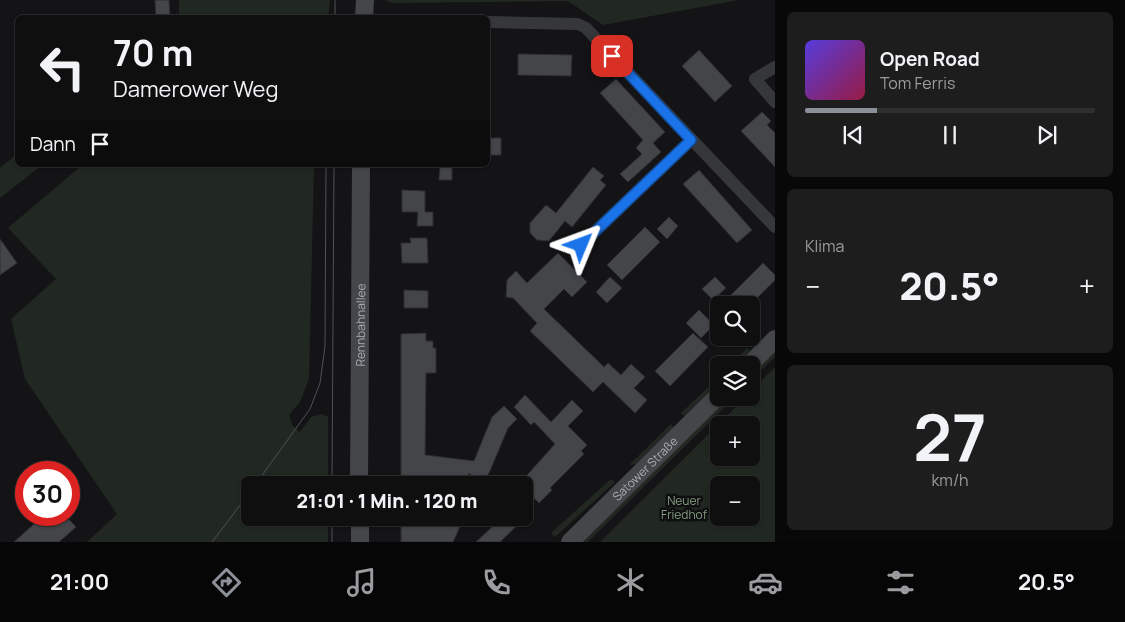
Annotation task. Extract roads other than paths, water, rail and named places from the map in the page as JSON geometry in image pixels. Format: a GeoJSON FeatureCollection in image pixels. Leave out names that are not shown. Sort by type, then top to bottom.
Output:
{"type":"FeatureCollection","features":[{"type":"Feature","properties":{"kind":"main road"},"geometry":{"type":"LineString","coordinates":[[364,0],[364,15]]}},
{"type":"Feature","properties":{"kind":"main road","name":"Rennbahnallee"},"geometry":{"type":"LineString","coordinates":[[359,476],[361,167]]}},
{"type":"Feature","properties":{"kind":"main road"},"geometry":{"type":"LineString","coordinates":[[758,356],[775,339]]}},
{"type":"Feature","properties":{"kind":"main road","name":"Satower Straße"},"geometry":{"type":"LineString","coordinates":[[570,542],[710,405]]}},
{"type":"Feature","properties":{"kind":"main road"},"geometry":{"type":"LineString","coordinates":[[360,526],[360,542]]}},
{"type":"Feature","properties":{"kind":"street"},"geometry":{"type":"LineString","coordinates":[[490,22],[578,24],[586,28],[775,227]]}},
{"type":"Feature","properties":{"kind":"street"},"geometry":{"type":"LineString","coordinates":[[775,67],[755,79],[775,102]]}},
{"type":"Feature","properties":{"kind":"street"},"geometry":{"type":"LineString","coordinates":[[581,245],[691,140]]}},
{"type":"Feature","properties":{"kind":"tram line"},"geometry":{"type":"LineString","coordinates":[[335,0],[335,15]]}},
{"type":"Feature","properties":{"kind":"tram line"},"geometry":{"type":"LineString","coordinates":[[262,476],[310,409],[320,383],[325,346],[326,167]]}},
{"type":"Feature","properties":{"kind":"tram line"},"geometry":{"type":"LineString","coordinates":[[332,476],[334,167]]}},
{"type":"Feature","properties":{"kind":"tram line"},"geometry":{"type":"LineString","coordinates":[[212,542],[241,504]]}},
{"type":"Feature","properties":{"kind":"tram line"},"geometry":{"type":"LineString","coordinates":[[332,526],[332,542]]}},
{"type":"Feature","properties":{"kind":"park label","name":"Neuer Friedhof"},"geometry":{"type":"Point","coordinates":[684,507]}}]}
